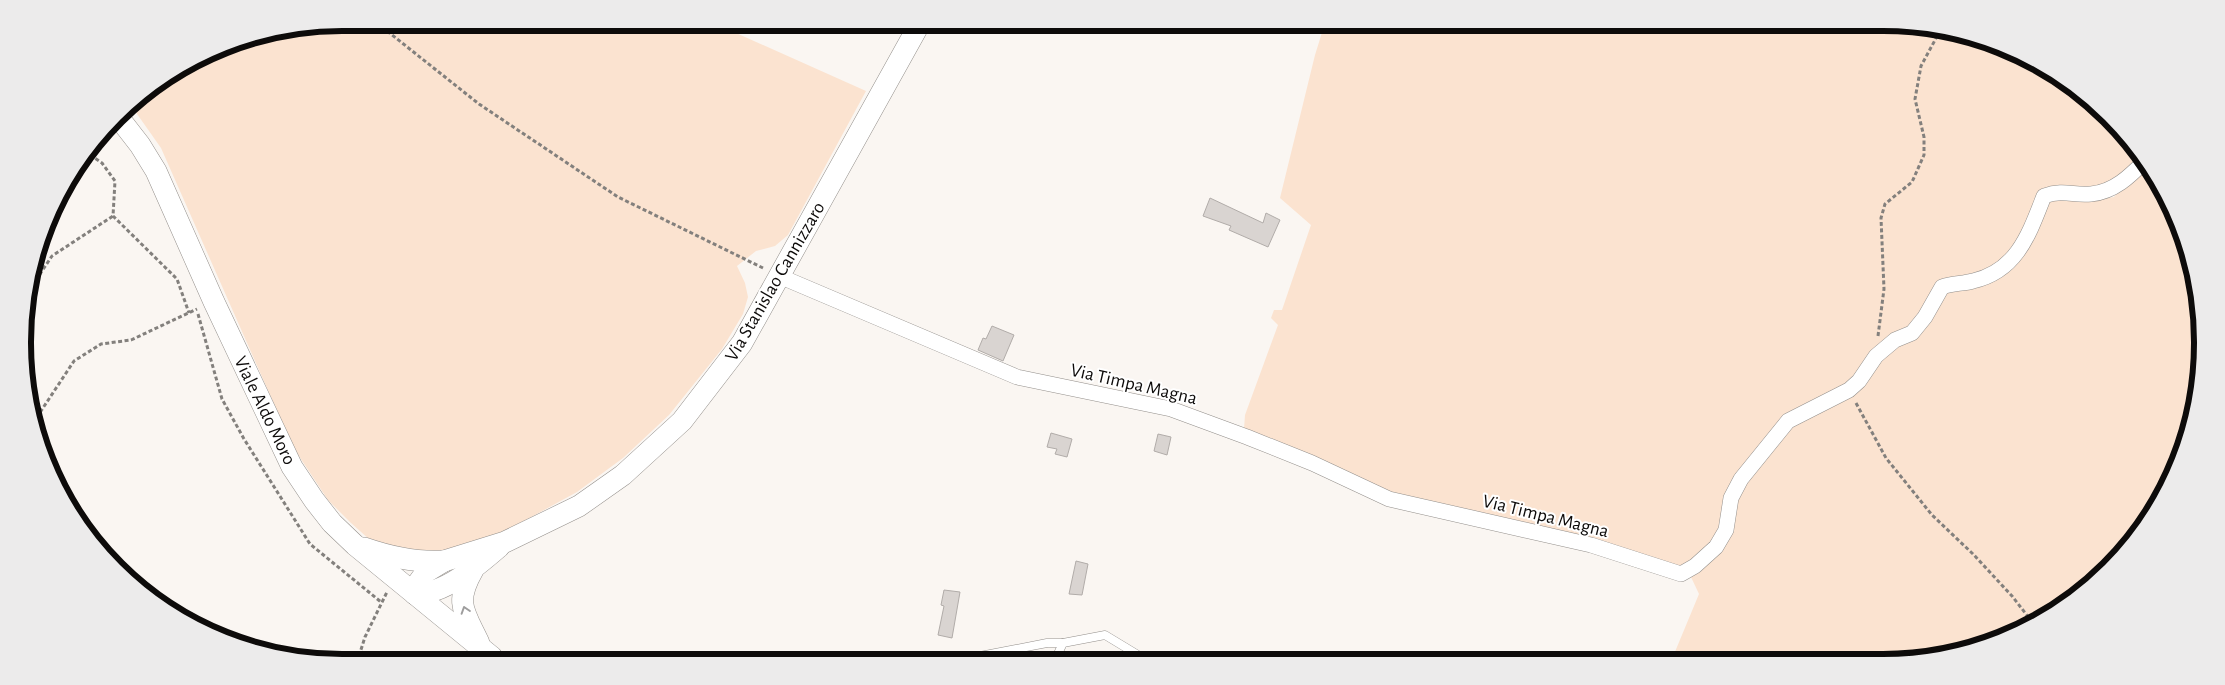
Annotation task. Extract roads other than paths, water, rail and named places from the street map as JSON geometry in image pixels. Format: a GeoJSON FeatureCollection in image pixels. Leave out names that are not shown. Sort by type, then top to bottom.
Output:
{"type":"FeatureCollection","features":[{"type":"Feature","properties":{"kind":"street","name":"Via Stanislao Cannizzaro"},"geometry":{"type":"LineString","coordinates":[[505,542],[579,506],[623,474],[682,422],[742,343],[916,31]]}},
{"type":"Feature","properties":{"kind":"street","name":"Viale Aldo Moro"},"geometry":{"type":"LineString","coordinates":[[123,121],[156,171],[214,302],[292,467],[332,523],[354,545],[487,653]]}},
{"type":"Feature","properties":{"kind":"street","name":"Via Timpa Magna"},"geometry":{"type":"LineString","coordinates":[[779,276],[1017,377],[1171,409],[1248,436],[1389,499],[1591,545],[1681,574],[1695,566],[1716,547],[1726,530],[1731,498],[1741,479],[1788,421],[1848,390],[1859,381],[1876,356],[1895,340],[1912,333],[1925,317],[1942,287],[1973,281],[1996,273],[2018,253],[2044,196],[2064,191],[2091,194],[2110,189],[2129,177],[2139,167]]}},
{"type":"Feature","properties":{"kind":"street"},"geometry":{"type":"LineString","coordinates":[[505,542],[473,570],[426,594],[415,594],[418,584],[426,572],[444,561],[505,542]]}},
{"type":"Feature","properties":{"kind":"street"},"geometry":{"type":"LineString","coordinates":[[354,545],[403,559],[423,562],[444,561]]}},
{"type":"Feature","properties":{"kind":"street"},"geometry":{"type":"LineString","coordinates":[[473,570],[464,585],[461,598],[468,619],[487,653]]}},
{"type":"Feature","properties":{"kind":"lane"},"geometry":{"type":"LineString","coordinates":[[990,654],[1047,643],[1063,643],[1105,635],[1136,654]]}},
{"type":"Feature","properties":{"kind":"lane"},"geometry":{"type":"LineString","coordinates":[[1058,654],[1063,643]]}}]}
